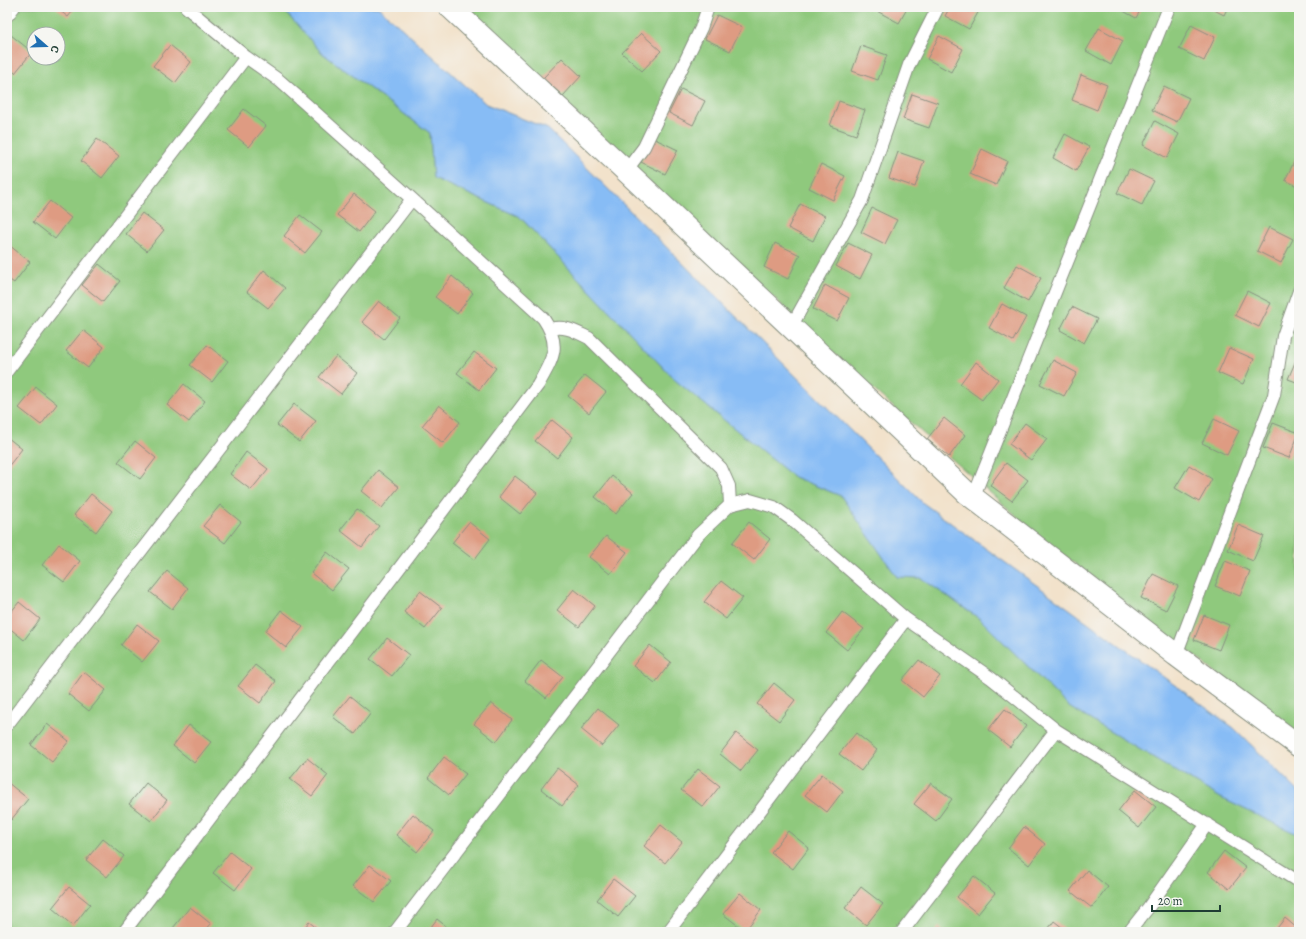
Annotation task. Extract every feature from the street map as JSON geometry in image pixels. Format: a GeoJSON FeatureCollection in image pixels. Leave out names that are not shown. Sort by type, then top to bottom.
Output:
{"type":"FeatureCollection","features":[{"type":"Feature","properties":{"kind":"street"},"geometry":{"type":"LineString","coordinates":[[450,7],[973,498],[1176,655],[1299,746]]}},
{"type":"Feature","properties":{"kind":"lane"},"geometry":{"type":"LineString","coordinates":[[7,16],[14,7]]}},
{"type":"Feature","properties":{"kind":"lane"},"geometry":{"type":"LineString","coordinates":[[124,932],[538,385],[550,363],[554,344],[551,329],[543,318],[280,81],[246,57],[186,7]]}},
{"type":"Feature","properties":{"kind":"lane"},"geometry":{"type":"LineString","coordinates":[[626,171],[644,147],[701,28],[708,7]]}},
{"type":"Feature","properties":{"kind":"lane"},"geometry":{"type":"LineString","coordinates":[[791,327],[862,200],[909,65],[938,7]]}},
{"type":"Feature","properties":{"kind":"lane"},"geometry":{"type":"LineString","coordinates":[[973,498],[1169,7]]}},
{"type":"Feature","properties":{"kind":"lane"},"geometry":{"type":"LineString","coordinates":[[7,371],[246,57]]}},
{"type":"Feature","properties":{"kind":"lane"},"geometry":{"type":"LineString","coordinates":[[7,725],[412,199]]}},
{"type":"Feature","properties":{"kind":"lane"},"geometry":{"type":"LineString","coordinates":[[1176,655],[1274,395],[1283,336],[1299,291]]}},
{"type":"Feature","properties":{"kind":"lane"},"geometry":{"type":"LineString","coordinates":[[551,329],[559,327],[571,329],[589,338],[606,354],[721,468],[729,486],[730,505]]}},
{"type":"Feature","properties":{"kind":"lane"},"geometry":{"type":"LineString","coordinates":[[395,932],[698,535],[730,505],[750,500],[774,507],[792,520],[906,619],[991,678],[1056,730],[1299,882]]}},
{"type":"Feature","properties":{"kind":"lane"},"geometry":{"type":"LineString","coordinates":[[668,932],[906,619]]}},
{"type":"Feature","properties":{"kind":"lane"},"geometry":{"type":"LineString","coordinates":[[902,932],[1056,730]]}},
{"type":"Feature","properties":{"kind":"lane"},"geometry":{"type":"LineString","coordinates":[[1129,932],[1148,908],[1207,824]]}},
{"type":"Feature","properties":{"kind":"green space"},"geometry":{"type":"Polygon","coordinates":[[[7,7],[281,7],[322,53],[430,133],[433,178],[520,217],[675,380],[794,477],[841,496],[897,577],[921,578],[980,619],[1069,707],[1221,798],[1299,835],[1299,932],[7,932],[7,7]]]}},
{"type":"Feature","properties":{"kind":"green space"},"geometry":{"type":"Polygon","coordinates":[[[461,7],[1299,7],[1299,737],[1038,535],[857,375],[461,7]]]}},
{"type":"Feature","properties":{"kind":"water"},"geometry":{"type":"Polygon","coordinates":[[[281,7],[378,7],[486,104],[548,129],[923,503],[1234,728],[1299,792],[1299,835],[1221,798],[1069,707],[980,619],[921,578],[897,577],[841,496],[794,477],[675,380],[520,217],[433,178],[430,133],[322,53],[281,7]]]}},
{"type":"Feature","properties":{"kind":"building"},"geometry":{"type":"Polygon","coordinates":[[[55,7],[76,7],[68,17],[55,7]]]}},
{"type":"Feature","properties":{"kind":"building"},"geometry":{"type":"Polygon","coordinates":[[[877,7],[908,7],[899,23],[875,10],[877,7]]]}},
{"type":"Feature","properties":{"kind":"building"},"geometry":{"type":"Polygon","coordinates":[[[950,7],[981,7],[969,29],[945,16],[950,7]]]}},
{"type":"Feature","properties":{"kind":"building"},"geometry":{"type":"Polygon","coordinates":[[[1116,7],[1142,7],[1136,18],[1116,7]]]}},
{"type":"Feature","properties":{"kind":"building"},"geometry":{"type":"Polygon","coordinates":[[[1208,7],[1228,7],[1224,15],[1208,7]]]}},
{"type":"Feature","properties":{"kind":"building"},"geometry":{"type":"Polygon","coordinates":[[[717,15],[742,27],[730,51],[705,39],[717,15]]]}},
{"type":"Feature","properties":{"kind":"building"},"geometry":{"type":"Polygon","coordinates":[[[1191,25],[1215,37],[1204,61],[1179,49],[1191,25]]]}},
{"type":"Feature","properties":{"kind":"building"},"geometry":{"type":"Polygon","coordinates":[[[1099,28],[1123,41],[1111,65],[1086,51],[1099,28]]]}},
{"type":"Feature","properties":{"kind":"building"},"geometry":{"type":"Polygon","coordinates":[[[641,33],[661,51],[642,71],[622,53],[641,33]]]}},
{"type":"Feature","properties":{"kind":"building"},"geometry":{"type":"Polygon","coordinates":[[[11,35],[26,47],[26,59],[15,73],[7,66],[7,39],[11,35]]]}},
{"type":"Feature","properties":{"kind":"building"},"geometry":{"type":"Polygon","coordinates":[[[939,36],[963,49],[951,72],[927,59],[939,36]]]}},
{"type":"Feature","properties":{"kind":"building"},"geometry":{"type":"Polygon","coordinates":[[[170,45],[191,62],[175,83],[153,66],[170,45]]]}},
{"type":"Feature","properties":{"kind":"building"},"geometry":{"type":"Polygon","coordinates":[[[861,46],[887,55],[878,80],[852,71],[861,46]]]}},
{"type":"Feature","properties":{"kind":"building"},"geometry":{"type":"Polygon","coordinates":[[[562,58],[581,76],[563,96],[543,78],[562,58]]]}},
{"type":"Feature","properties":{"kind":"building"},"geometry":{"type":"Polygon","coordinates":[[[1081,75],[1107,85],[1097,110],[1072,100],[1081,75]]]}},
{"type":"Feature","properties":{"kind":"building"},"geometry":{"type":"Polygon","coordinates":[[[1164,86],[1189,98],[1177,122],[1152,110],[1164,86]]]}},
{"type":"Feature","properties":{"kind":"building"},"geometry":{"type":"Polygon","coordinates":[[[681,89],[705,101],[693,125],[669,113],[681,89]]]}},
{"type":"Feature","properties":{"kind":"building"},"geometry":{"type":"Polygon","coordinates":[[[912,94],[938,103],[929,128],[903,119],[912,94]]]}},
{"type":"Feature","properties":{"kind":"building"},"geometry":{"type":"Polygon","coordinates":[[[839,101],[865,110],[856,135],[830,126],[839,101]]]}},
{"type":"Feature","properties":{"kind":"building"},"geometry":{"type":"Polygon","coordinates":[[[244,109],[266,126],[249,147],[228,130],[244,109]]]}},
{"type":"Feature","properties":{"kind":"building"},"geometry":{"type":"Polygon","coordinates":[[[1155,121],[1179,134],[1167,158],[1143,145],[1155,121]]]}},
{"type":"Feature","properties":{"kind":"building"},"geometry":{"type":"Polygon","coordinates":[[[1065,134],[1089,147],[1076,171],[1053,158],[1065,134]]]}},
{"type":"Feature","properties":{"kind":"building"},"geometry":{"type":"Polygon","coordinates":[[[653,138],[678,150],[665,174],[641,162],[653,138]]]}},
{"type":"Feature","properties":{"kind":"building"},"geometry":{"type":"Polygon","coordinates":[[[97,139],[119,156],[102,178],[81,161],[97,139]]]}},
{"type":"Feature","properties":{"kind":"building"},"geometry":{"type":"Polygon","coordinates":[[[982,149],[1007,161],[996,185],[970,174],[982,149]]]}},
{"type":"Feature","properties":{"kind":"building"},"geometry":{"type":"Polygon","coordinates":[[[898,152],[924,161],[915,187],[889,178],[898,152]]]}},
{"type":"Feature","properties":{"kind":"building"},"geometry":{"type":"Polygon","coordinates":[[[1297,156],[1299,157],[1299,187],[1285,180],[1297,156]]]}},
{"type":"Feature","properties":{"kind":"building"},"geometry":{"type":"Polygon","coordinates":[[[821,164],[845,176],[833,200],[809,188],[821,164]]]}},
{"type":"Feature","properties":{"kind":"building"},"geometry":{"type":"Polygon","coordinates":[[[1129,169],[1154,181],[1142,205],[1117,193],[1129,169]]]}},
{"type":"Feature","properties":{"kind":"building"},"geometry":{"type":"Polygon","coordinates":[[[354,194],[375,211],[359,232],[337,215],[354,194]]]}},
{"type":"Feature","properties":{"kind":"building"},"geometry":{"type":"Polygon","coordinates":[[[50,201],[71,218],[55,239],[33,222],[50,201]]]}},
{"type":"Feature","properties":{"kind":"building"},"geometry":{"type":"Polygon","coordinates":[[[800,204],[825,216],[813,241],[788,228],[800,204]]]}},
{"type":"Feature","properties":{"kind":"building"},"geometry":{"type":"Polygon","coordinates":[[[872,208],[897,220],[885,244],[861,232],[872,208]]]}},
{"type":"Feature","properties":{"kind":"building"},"geometry":{"type":"Polygon","coordinates":[[[142,213],[164,230],[147,251],[126,234],[142,213]]]}},
{"type":"Feature","properties":{"kind":"building"},"geometry":{"type":"Polygon","coordinates":[[[300,215],[322,232],[305,253],[284,236],[300,215]]]}},
{"type":"Feature","properties":{"kind":"building"},"geometry":{"type":"Polygon","coordinates":[[[1269,227],[1293,239],[1281,263],[1257,251],[1269,227]]]}},
{"type":"Feature","properties":{"kind":"building"},"geometry":{"type":"Polygon","coordinates":[[[775,243],[800,255],[788,279],[764,267],[775,243]]]}},
{"type":"Feature","properties":{"kind":"building"},"geometry":{"type":"Polygon","coordinates":[[[848,243],[872,255],[860,279],[836,266],[848,243]]]}},
{"type":"Feature","properties":{"kind":"building"},"geometry":{"type":"Polygon","coordinates":[[[9,245],[30,262],[14,283],[7,278],[7,248],[9,245]]]}},
{"type":"Feature","properties":{"kind":"building"},"geometry":{"type":"Polygon","coordinates":[[[99,264],[120,281],[103,302],[82,285],[99,264]]]}},
{"type":"Feature","properties":{"kind":"building"},"geometry":{"type":"Polygon","coordinates":[[[1017,265],[1041,278],[1028,302],[1004,288],[1017,265]]]}},
{"type":"Feature","properties":{"kind":"building"},"geometry":{"type":"Polygon","coordinates":[[[264,270],[285,288],[268,308],[247,292],[264,270]]]}},
{"type":"Feature","properties":{"kind":"building"},"geometry":{"type":"Polygon","coordinates":[[[452,276],[473,293],[457,314],[435,297],[452,276]]]}},
{"type":"Feature","properties":{"kind":"building"},"geometry":{"type":"Polygon","coordinates":[[[825,285],[849,298],[837,321],[813,309],[825,285]]]}},
{"type":"Feature","properties":{"kind":"building"},"geometry":{"type":"Polygon","coordinates":[[[1247,291],[1271,303],[1259,327],[1235,315],[1247,291]]]}},
{"type":"Feature","properties":{"kind":"building"},"geometry":{"type":"Polygon","coordinates":[[[379,301],[400,318],[384,339],[362,322],[379,301]]]}},
{"type":"Feature","properties":{"kind":"building"},"geometry":{"type":"Polygon","coordinates":[[[1002,304],[1026,317],[1013,341],[989,328],[1002,304]]]}},
{"type":"Feature","properties":{"kind":"building"},"geometry":{"type":"Polygon","coordinates":[[[1072,307],[1097,319],[1084,343],[1060,330],[1072,307]]]}},
{"type":"Feature","properties":{"kind":"building"},"geometry":{"type":"Polygon","coordinates":[[[83,330],[104,347],[88,368],[66,351],[83,330]]]}},
{"type":"Feature","properties":{"kind":"building"},"geometry":{"type":"Polygon","coordinates":[[[207,345],[228,361],[212,382],[190,365],[207,345]]]}},
{"type":"Feature","properties":{"kind":"building"},"geometry":{"type":"Polygon","coordinates":[[[1229,348],[1254,359],[1243,384],[1218,373],[1229,348]]]}},
{"type":"Feature","properties":{"kind":"building"},"geometry":{"type":"Polygon","coordinates":[[[474,352],[496,368],[479,390],[457,373],[474,352]]]}},
{"type":"Feature","properties":{"kind":"building"},"geometry":{"type":"Polygon","coordinates":[[[1299,353],[1299,383],[1288,379],[1299,353]]]}},
{"type":"Feature","properties":{"kind":"building"},"geometry":{"type":"Polygon","coordinates":[[[336,356],[357,373],[341,394],[319,377],[336,356]]]}},
{"type":"Feature","properties":{"kind":"building"},"geometry":{"type":"Polygon","coordinates":[[[1053,360],[1077,373],[1064,396],[1040,384],[1053,360]]]}},
{"type":"Feature","properties":{"kind":"building"},"geometry":{"type":"Polygon","coordinates":[[[976,362],[998,379],[982,400],[960,384],[976,362]]]}},
{"type":"Feature","properties":{"kind":"building"},"geometry":{"type":"Polygon","coordinates":[[[585,375],[606,392],[589,413],[568,396],[585,375]]]}},
{"type":"Feature","properties":{"kind":"building"},"geometry":{"type":"Polygon","coordinates":[[[184,384],[205,401],[189,422],[167,405],[184,384]]]}},
{"type":"Feature","properties":{"kind":"building"},"geometry":{"type":"Polygon","coordinates":[[[36,387],[57,404],[41,425],[19,408],[36,387]]]}},
{"type":"Feature","properties":{"kind":"building"},"geometry":{"type":"Polygon","coordinates":[[[294,404],[316,421],[299,442],[277,425],[294,404]]]}},
{"type":"Feature","properties":{"kind":"building"},"geometry":{"type":"Polygon","coordinates":[[[439,405],[460,422],[443,443],[422,426],[439,405]]]}},
{"type":"Feature","properties":{"kind":"building"},"geometry":{"type":"Polygon","coordinates":[[[944,418],[965,435],[949,457],[927,439],[944,418]]]}},
{"type":"Feature","properties":{"kind":"building"},"geometry":{"type":"Polygon","coordinates":[[[1214,419],[1239,431],[1227,455],[1202,443],[1214,419]]]}},
{"type":"Feature","properties":{"kind":"building"},"geometry":{"type":"Polygon","coordinates":[[[552,420],[573,437],[557,458],[535,441],[552,420]]]}},
{"type":"Feature","properties":{"kind":"building"},"geometry":{"type":"Polygon","coordinates":[[[1025,423],[1047,439],[1031,460],[1009,444],[1025,423]]]}},
{"type":"Feature","properties":{"kind":"building"},"geometry":{"type":"Polygon","coordinates":[[[1273,423],[1299,433],[1289,458],[1263,448],[1273,423]]]}},
{"type":"Feature","properties":{"kind":"building"},"geometry":{"type":"Polygon","coordinates":[[[7,437],[22,449],[7,468],[7,437]]]}},
{"type":"Feature","properties":{"kind":"building"},"geometry":{"type":"Polygon","coordinates":[[[135,441],[156,458],[140,479],[118,462],[135,441]]]}},
{"type":"Feature","properties":{"kind":"building"},"geometry":{"type":"Polygon","coordinates":[[[246,452],[268,469],[251,490],[230,474],[246,452]]]}},
{"type":"Feature","properties":{"kind":"building"},"geometry":{"type":"Polygon","coordinates":[[[1006,463],[1028,480],[1012,501],[990,485],[1006,463]]]}},
{"type":"Feature","properties":{"kind":"building"},"geometry":{"type":"Polygon","coordinates":[[[1189,465],[1212,479],[1199,502],[1175,488],[1189,465]]]}},
{"type":"Feature","properties":{"kind":"building"},"geometry":{"type":"Polygon","coordinates":[[[378,470],[399,487],[382,508],[361,491],[378,470]]]}},
{"type":"Feature","properties":{"kind":"building"},"geometry":{"type":"Polygon","coordinates":[[[515,476],[537,493],[520,514],[499,497],[515,476]]]}},
{"type":"Feature","properties":{"kind":"building"},"geometry":{"type":"Polygon","coordinates":[[[612,476],[633,493],[616,514],[595,497],[612,476]]]}},
{"type":"Feature","properties":{"kind":"building"},"geometry":{"type":"Polygon","coordinates":[[[91,494],[112,511],[96,532],[74,515],[91,494]]]}},
{"type":"Feature","properties":{"kind":"building"},"geometry":{"type":"Polygon","coordinates":[[[220,505],[241,522],[225,543],[203,526],[220,505]]]}},
{"type":"Feature","properties":{"kind":"building"},"geometry":{"type":"Polygon","coordinates":[[[357,509],[379,526],[362,547],[340,530],[357,509]]]}},
{"type":"Feature","properties":{"kind":"building"},"geometry":{"type":"Polygon","coordinates":[[[469,522],[490,539],[474,560],[452,543],[469,522]]]}},
{"type":"Feature","properties":{"kind":"building"},"geometry":{"type":"Polygon","coordinates":[[[749,522],[770,539],[754,560],[732,543],[749,522]]]}},
{"type":"Feature","properties":{"kind":"building"},"geometry":{"type":"Polygon","coordinates":[[[1238,525],[1264,536],[1253,561],[1228,550],[1238,525]]]}},
{"type":"Feature","properties":{"kind":"building"},"geometry":{"type":"Polygon","coordinates":[[[606,536],[627,552],[610,574],[589,557],[606,536]]]}},
{"type":"Feature","properties":{"kind":"building"},"geometry":{"type":"Polygon","coordinates":[[[59,544],[80,561],[64,582],[42,565],[59,544]]]}},
{"type":"Feature","properties":{"kind":"building"},"geometry":{"type":"Polygon","coordinates":[[[327,552],[349,569],[332,590],[311,573],[327,552]]]}},
{"type":"Feature","properties":{"kind":"building"},"geometry":{"type":"Polygon","coordinates":[[[1225,561],[1250,571],[1240,596],[1215,586],[1225,561]]]}},
{"type":"Feature","properties":{"kind":"building"},"geometry":{"type":"Polygon","coordinates":[[[167,571],[188,588],[172,609],[150,592],[167,571]]]}},
{"type":"Feature","properties":{"kind":"building"},"geometry":{"type":"Polygon","coordinates":[[[1153,574],[1178,586],[1166,610],[1141,598],[1153,574]]]}},
{"type":"Feature","properties":{"kind":"building"},"geometry":{"type":"Polygon","coordinates":[[[721,581],[743,598],[726,619],[704,602],[721,581]]]}},
{"type":"Feature","properties":{"kind":"building"},"geometry":{"type":"Polygon","coordinates":[[[574,589],[595,606],[579,627],[557,610],[574,589]]]}},
{"type":"Feature","properties":{"kind":"building"},"geometry":{"type":"Polygon","coordinates":[[[420,591],[442,608],[425,629],[404,612],[420,591]]]}},
{"type":"Feature","properties":{"kind":"building"},"geometry":{"type":"Polygon","coordinates":[[[19,602],[40,619],[24,640],[7,626],[7,617],[19,602]]]}},
{"type":"Feature","properties":{"kind":"building"},"geometry":{"type":"Polygon","coordinates":[[[281,610],[303,627],[286,648],[265,631],[281,610]]]}},
{"type":"Feature","properties":{"kind":"building"},"geometry":{"type":"Polygon","coordinates":[[[842,612],[864,629],[847,650],[826,633],[842,612]]]}},
{"type":"Feature","properties":{"kind":"building"},"geometry":{"type":"Polygon","coordinates":[[[1204,615],[1229,625],[1219,650],[1194,640],[1204,615]]]}},
{"type":"Feature","properties":{"kind":"building"},"geometry":{"type":"Polygon","coordinates":[[[137,624],[159,641],[142,662],[121,645],[137,624]]]}},
{"type":"Feature","properties":{"kind":"building"},"geometry":{"type":"Polygon","coordinates":[[[387,638],[409,655],[392,676],[370,659],[387,638]]]}},
{"type":"Feature","properties":{"kind":"building"},"geometry":{"type":"Polygon","coordinates":[[[650,645],[671,662],[655,683],[633,666],[650,645]]]}},
{"type":"Feature","properties":{"kind":"building"},"geometry":{"type":"Polygon","coordinates":[[[541,660],[563,677],[546,698],[525,681],[541,660]]]}},
{"type":"Feature","properties":{"kind":"building"},"geometry":{"type":"Polygon","coordinates":[[[919,660],[940,676],[923,697],[902,680],[919,660]]]}},
{"type":"Feature","properties":{"kind":"building"},"geometry":{"type":"Polygon","coordinates":[[[255,665],[276,681],[260,703],[238,686],[255,665]]]}},
{"type":"Feature","properties":{"kind":"building"},"geometry":{"type":"Polygon","coordinates":[[[84,672],[106,690],[89,711],[68,694],[84,672]]]}},
{"type":"Feature","properties":{"kind":"building"},"geometry":{"type":"Polygon","coordinates":[[[774,683],[795,700],[779,721],[757,704],[774,683]]]}},
{"type":"Feature","properties":{"kind":"building"},"geometry":{"type":"Polygon","coordinates":[[[350,696],[371,713],[355,734],[333,717],[350,696]]]}},
{"type":"Feature","properties":{"kind":"building"},"geometry":{"type":"Polygon","coordinates":[[[491,703],[512,720],[496,742],[474,724],[491,703]]]}},
{"type":"Feature","properties":{"kind":"building"},"geometry":{"type":"Polygon","coordinates":[[[598,708],[619,725],[602,746],[581,729],[598,708]]]}},
{"type":"Feature","properties":{"kind":"building"},"geometry":{"type":"Polygon","coordinates":[[[1005,709],[1026,726],[1010,747],[988,730],[1005,709]]]}},
{"type":"Feature","properties":{"kind":"building"},"geometry":{"type":"Polygon","coordinates":[[[47,724],[69,741],[52,762],[31,745],[47,724]]]}},
{"type":"Feature","properties":{"kind":"building"},"geometry":{"type":"Polygon","coordinates":[[[189,725],[211,742],[194,763],[173,746],[189,725]]]}},
{"type":"Feature","properties":{"kind":"building"},"geometry":{"type":"Polygon","coordinates":[[[736,733],[758,750],[741,771],[720,754],[736,733]]]}},
{"type":"Feature","properties":{"kind":"building"},"geometry":{"type":"Polygon","coordinates":[[[856,733],[877,750],[861,771],[839,754],[856,733]]]}},
{"type":"Feature","properties":{"kind":"building"},"geometry":{"type":"Polygon","coordinates":[[[444,757],[466,774],[449,795],[428,778],[444,757]]]}},
{"type":"Feature","properties":{"kind":"building"},"geometry":{"type":"Polygon","coordinates":[[[307,758],[328,775],[312,796],[290,779],[307,758]]]}},
{"type":"Feature","properties":{"kind":"building"},"geometry":{"type":"Polygon","coordinates":[[[557,768],[579,785],[562,806],[541,789],[557,768]]]}},
{"type":"Feature","properties":{"kind":"building"},"geometry":{"type":"Polygon","coordinates":[[[698,769],[720,786],[703,807],[681,790],[698,769]]]}},
{"type":"Feature","properties":{"kind":"building"},"geometry":{"type":"Polygon","coordinates":[[[822,774],[843,791],[827,812],[805,795],[822,774]]]}},
{"type":"Feature","properties":{"kind":"building"},"geometry":{"type":"Polygon","coordinates":[[[7,782],[28,799],[11,820],[7,816],[7,782]]]}},
{"type":"Feature","properties":{"kind":"building"},"geometry":{"type":"Polygon","coordinates":[[[146,783],[167,800],[151,821],[129,804],[146,783]]]}},
{"type":"Feature","properties":{"kind":"building"},"geometry":{"type":"Polygon","coordinates":[[[931,783],[952,799],[936,821],[914,804],[931,783]]]}},
{"type":"Feature","properties":{"kind":"building"},"geometry":{"type":"Polygon","coordinates":[[[1135,790],[1156,807],[1139,828],[1118,811],[1135,790]]]}},
{"type":"Feature","properties":{"kind":"building"},"geometry":{"type":"Polygon","coordinates":[[[413,814],[434,831],[417,852],[396,835],[413,814]]]}},
{"type":"Feature","properties":{"kind":"building"},"geometry":{"type":"Polygon","coordinates":[[[661,825],[682,842],[665,863],[644,846],[661,825]]]}},
{"type":"Feature","properties":{"kind":"building"},"geometry":{"type":"Polygon","coordinates":[[[1024,827],[1045,844],[1029,865],[1008,848],[1024,827]]]}},
{"type":"Feature","properties":{"kind":"building"},"geometry":{"type":"Polygon","coordinates":[[[788,831],[809,848],[793,869],[771,852],[788,831]]]}},
{"type":"Feature","properties":{"kind":"building"},"geometry":{"type":"Polygon","coordinates":[[[103,839],[124,856],[107,877],[86,860],[103,839]]]}},
{"type":"Feature","properties":{"kind":"building"},"geometry":{"type":"Polygon","coordinates":[[[1224,851],[1246,868],[1229,889],[1208,872],[1224,851]]]}},
{"type":"Feature","properties":{"kind":"building"},"geometry":{"type":"Polygon","coordinates":[[[230,852],[251,869],[235,890],[213,873],[230,852]]]}},
{"type":"Feature","properties":{"kind":"building"},"geometry":{"type":"Polygon","coordinates":[[[370,865],[391,881],[374,902],[353,886],[370,865]]]}},
{"type":"Feature","properties":{"kind":"building"},"geometry":{"type":"Polygon","coordinates":[[[1087,870],[1108,887],[1092,908],[1070,891],[1087,870]]]}},
{"type":"Feature","properties":{"kind":"building"},"geometry":{"type":"Polygon","coordinates":[[[974,876],[995,893],[978,914],[957,897],[974,876]]]}},
{"type":"Feature","properties":{"kind":"building"},"geometry":{"type":"Polygon","coordinates":[[[613,879],[635,896],[618,917],[597,900],[613,879]]]}},
{"type":"Feature","properties":{"kind":"building"},"geometry":{"type":"Polygon","coordinates":[[[69,887],[90,904],[73,926],[52,908],[69,887]]]}},
{"type":"Feature","properties":{"kind":"building"},"geometry":{"type":"Polygon","coordinates":[[[861,887],[883,904],[866,925],[845,908],[861,887]]]}},
{"type":"Feature","properties":{"kind":"building"},"geometry":{"type":"Polygon","coordinates":[[[740,893],[761,910],[745,931],[723,914],[740,893]]]}},
{"type":"Feature","properties":{"kind":"building"},"geometry":{"type":"Polygon","coordinates":[[[190,907],[211,924],[204,932],[178,932],[173,928],[190,907]]]}},
{"type":"Feature","properties":{"kind":"building"},"geometry":{"type":"Polygon","coordinates":[[[1285,918],[1299,930],[1299,932],[1274,932],[1285,918]]]}},
{"type":"Feature","properties":{"kind":"building"},"geometry":{"type":"Polygon","coordinates":[[[437,919],[453,932],[427,932],[437,919]]]}},
{"type":"Feature","properties":{"kind":"building"},"geometry":{"type":"Polygon","coordinates":[[[1054,921],[1068,932],[1046,932],[1054,921]]]}},
{"type":"Feature","properties":{"kind":"building"},"geometry":{"type":"Polygon","coordinates":[[[309,922],[322,932],[301,932],[309,922]]]}},
{"type":"Feature","properties":{"kind":"building"},"geometry":{"type":"Polygon","coordinates":[[[939,927],[945,932],[935,932],[939,927]]]}}]}
